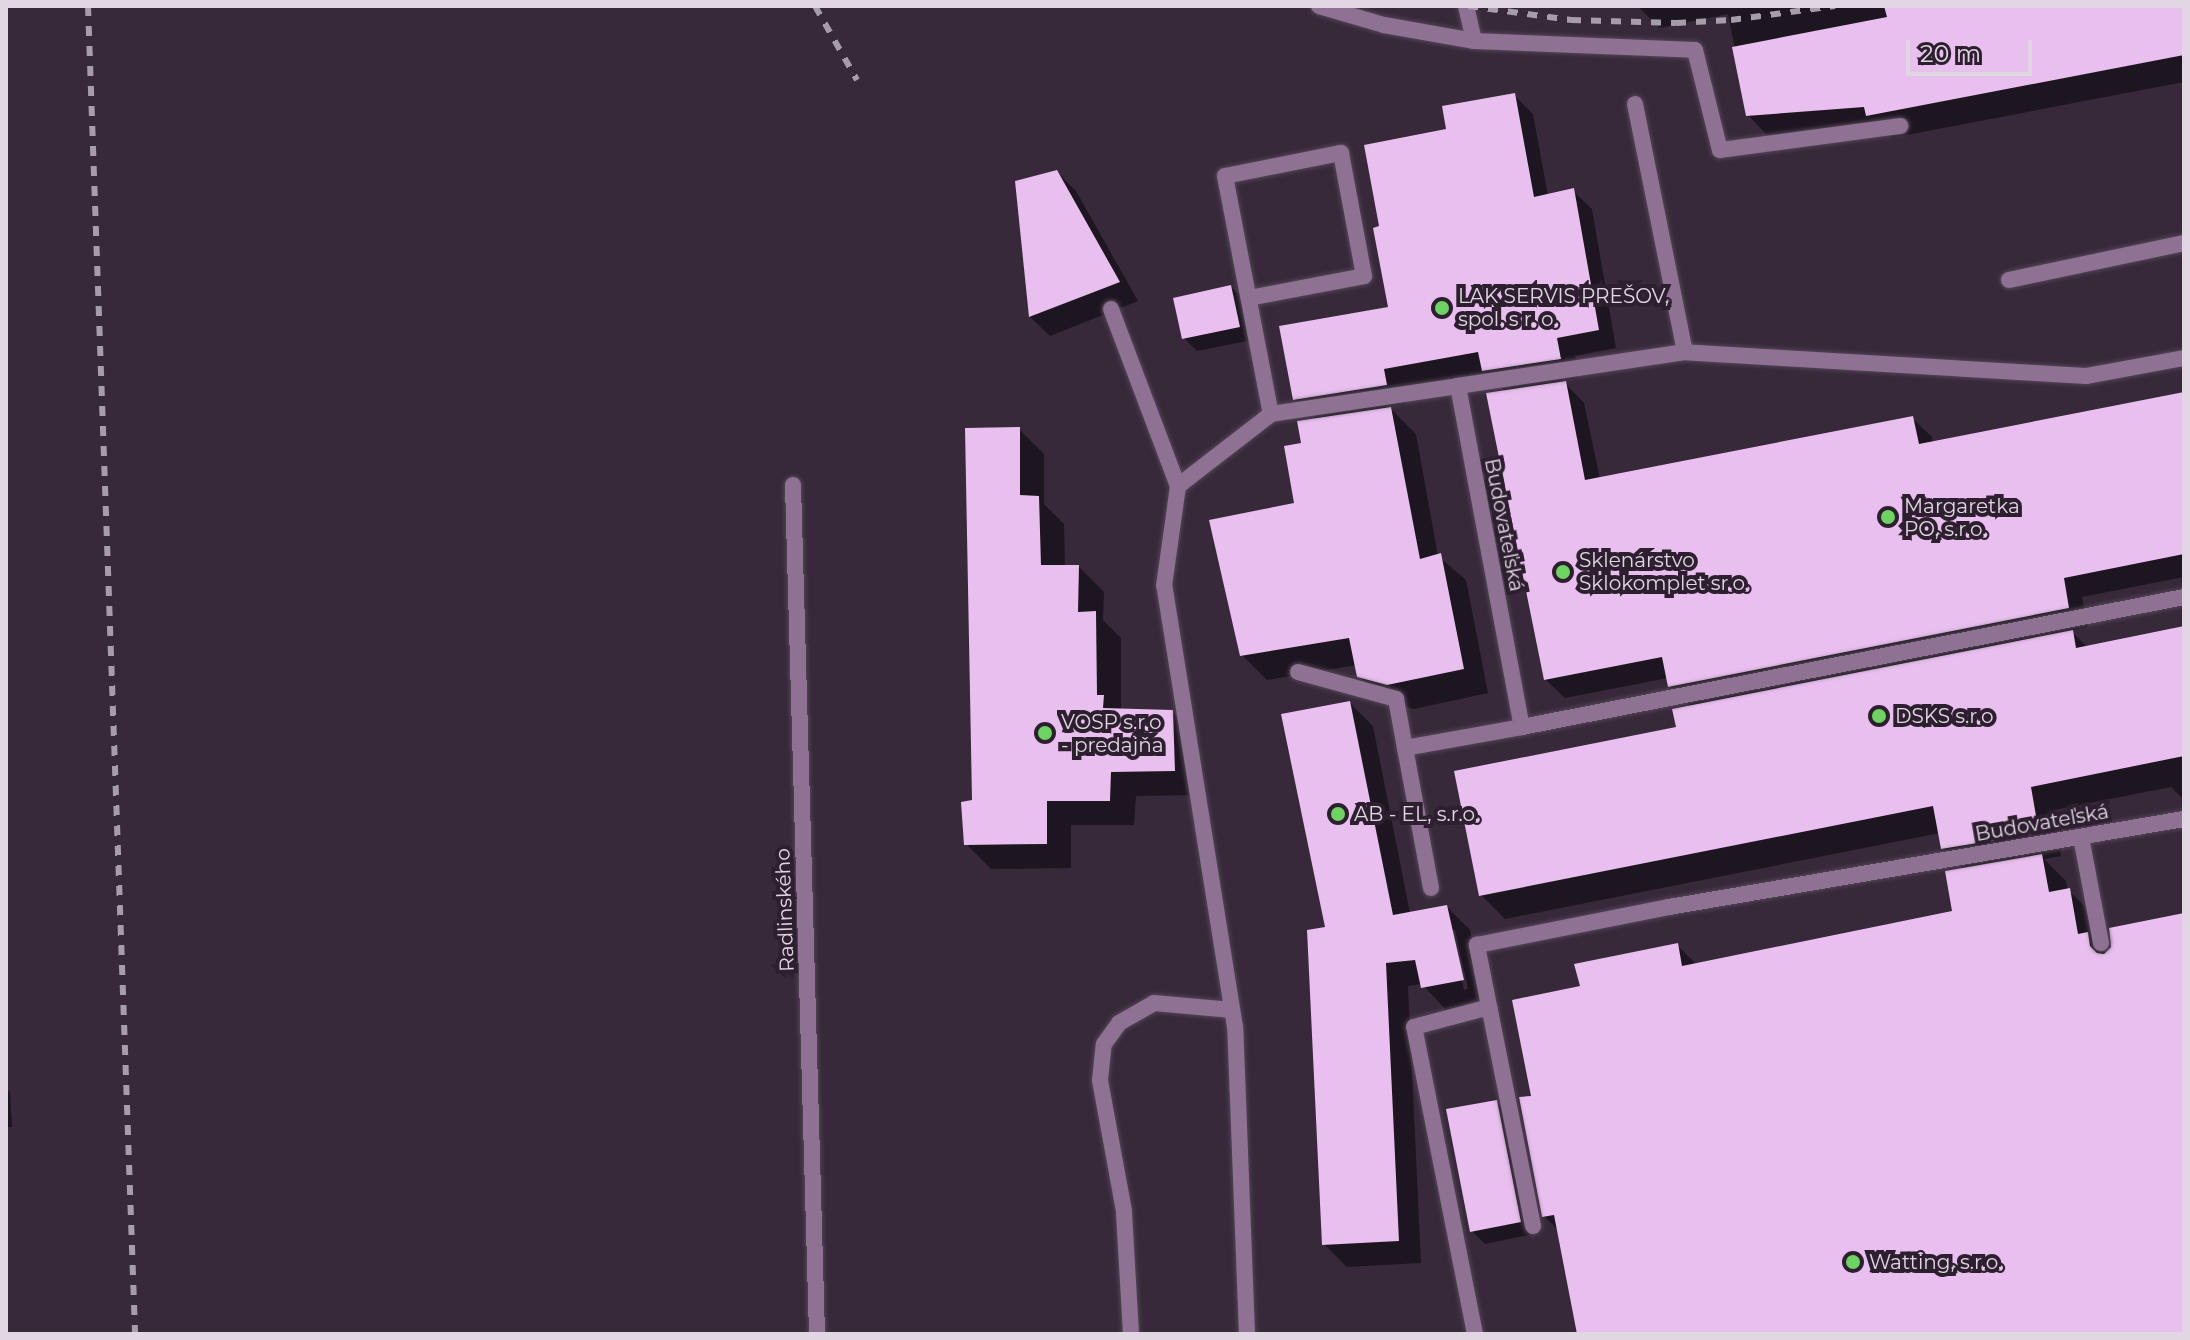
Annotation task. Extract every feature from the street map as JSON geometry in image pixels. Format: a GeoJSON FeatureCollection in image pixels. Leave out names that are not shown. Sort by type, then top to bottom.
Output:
{"type":"FeatureCollection","features":[{"type":"Feature","properties":{"kind":"street"},"geometry":{"type":"LineString","coordinates":[[1319,6],[1384,25],[1474,41],[1695,50],[1720,150],[1900,126]]}},
{"type":"Feature","properties":{"kind":"street"},"geometry":{"type":"LineString","coordinates":[[1466,6],[1474,41]]}},
{"type":"Feature","properties":{"kind":"street"},"geometry":{"type":"LineString","coordinates":[[1635,104],[1685,352]]}},
{"type":"Feature","properties":{"kind":"street"},"geometry":{"type":"LineString","coordinates":[[1249,298],[1364,276],[1341,153],[1225,176],[1271,414]]}},
{"type":"Feature","properties":{"kind":"street"},"geometry":{"type":"LineString","coordinates":[[2009,280],[2184,243]]}},
{"type":"Feature","properties":{"kind":"street"},"geometry":{"type":"LineString","coordinates":[[1111,309],[1178,486],[1164,586],[1232,1010],[1247,1334]]}},
{"type":"Feature","properties":{"kind":"street"},"geometry":{"type":"LineString","coordinates":[[1178,486],[1271,414],[1685,352],[2086,376],[2184,358]]}},
{"type":"Feature","properties":{"kind":"street","name":"Budovateľská"},"geometry":{"type":"LineString","coordinates":[[1458,386],[1522,727]]}},
{"type":"Feature","properties":{"kind":"street","name":"Radlinského"},"geometry":{"type":"LineString","coordinates":[[793,485],[817,1334]]}},
{"type":"Feature","properties":{"kind":"street"},"geometry":{"type":"LineString","coordinates":[[1405,748],[2184,597]]}},
{"type":"Feature","properties":{"kind":"street"},"geometry":{"type":"LineString","coordinates":[[1298,672],[1396,699],[1431,888]]}},
{"type":"Feature","properties":{"kind":"street","name":"Budovateľská"},"geometry":{"type":"LineString","coordinates":[[1489,1007],[1477,945],[1669,907],[2184,819]]}},
{"type":"Feature","properties":{"kind":"street"},"geometry":{"type":"LineString","coordinates":[[2081,837],[2101,943]]}},
{"type":"Feature","properties":{"kind":"street"},"geometry":{"type":"LineString","coordinates":[[1131,1334],[1124,1211],[1100,1080],[1104,1044],[1119,1023],[1154,1003],[1232,1010]]}},
{"type":"Feature","properties":{"kind":"street"},"geometry":{"type":"LineString","coordinates":[[1475,1334],[1414,1027],[1489,1007],[1533,1226]]}},
{"type":"Feature","properties":{"kind":"building"},"geometry":{"type":"Polygon","coordinates":[[[1884,6],[2184,6],[2184,55],[1866,116],[1864,107],[1746,116],[1732,47],[1887,17],[1884,6]]]}},
{"type":"Feature","properties":{"kind":"building"},"geometry":{"type":"Polygon","coordinates":[[[1515,93],[1534,197],[1574,188],[1599,330],[1557,338],[1561,359],[1482,371],[1478,352],[1384,369],[1387,385],[1293,400],[1279,326],[1388,307],[1373,228],[1379,226],[1364,145],[1446,129],[1442,106],[1515,93]]]}},
{"type":"Feature","properties":{"kind":"building"},"geometry":{"type":"Polygon","coordinates":[[[1057,170],[1120,282],[1029,317],[1015,181],[1057,170]]]}},
{"type":"Feature","properties":{"kind":"building"},"geometry":{"type":"Polygon","coordinates":[[[1231,285],[1240,327],[1182,339],[1173,298],[1231,285]]]}},
{"type":"Feature","properties":{"kind":"building","name":"Margaretka PO, s.r.o."},"geometry":{"type":"Polygon","coordinates":[[[1566,381],[1585,480],[1913,416],[1919,444],[2184,392],[2184,554],[2064,578],[2069,608],[1668,687],[1662,657],[1544,680],[1486,393],[1566,381]]]}},
{"type":"Feature","properties":{"kind":"building"},"geometry":{"type":"Polygon","coordinates":[[[1391,407],[1420,559],[1441,553],[1464,669],[1387,685],[1357,677],[1349,638],[1240,656],[1209,520],[1294,503],[1284,446],[1301,443],[1297,421],[1391,407]]]}},
{"type":"Feature","properties":{"kind":"building"},"geometry":{"type":"Polygon","coordinates":[[[1020,427],[1020,495],[1039,496],[1041,565],[1079,565],[1078,612],[1096,611],[1097,695],[1104,695],[1103,708],[1173,710],[1175,771],[1111,772],[1110,801],[1047,801],[1047,844],[964,845],[961,802],[972,800],[965,428],[1020,427]]]}},
{"type":"Feature","properties":{"kind":"building"},"geometry":{"type":"Polygon","coordinates":[[[2184,626],[2184,756],[2031,787],[2039,833],[1941,849],[1933,806],[1479,896],[1454,771],[1676,727],[1672,709],[2073,630],[2076,648],[2184,626]]]}},
{"type":"Feature","properties":{"kind":"building"},"geometry":{"type":"Polygon","coordinates":[[[1350,701],[1393,915],[1447,905],[1464,980],[1421,988],[1415,960],[1386,963],[1399,1241],[1322,1245],[1307,930],[1325,927],[1281,714],[1350,701]]]}},
{"type":"Feature","properties":{"kind":"building"},"geometry":{"type":"Polygon","coordinates":[[[2042,854],[2049,892],[2070,888],[2078,934],[2088,932],[2090,946],[2097,953],[2104,954],[2111,947],[2109,928],[2184,913],[2184,1334],[1577,1334],[1554,1215],[1542,1217],[1519,1097],[1531,1096],[1512,1000],[1580,986],[1574,964],[1678,943],[1682,966],[1952,911],[1945,871],[2042,854]]]}},
{"type":"Feature","properties":{"kind":"building"},"geometry":{"type":"Polygon","coordinates":[[[1497,1100],[1521,1222],[1470,1232],[1446,1109],[1497,1100]]]}},
{"type":"Feature","properties":{"kind":"railway"},"geometry":{"type":"LineString","coordinates":[[88,6],[135,1334]]}},
{"type":"Feature","properties":{"kind":"railway"},"geometry":{"type":"LineString","coordinates":[[815,6],[857,80]]}},
{"type":"Feature","properties":{"kind":"railway"},"geometry":{"type":"LineString","coordinates":[[1468,6],[1571,20],[1676,23],[1731,20],[1835,6]]}},
{"type":"Feature","properties":{"kind":"place","name":"LAK SERVIS PREŠOV, spol. s r. o."},"geometry":{"type":"Point","coordinates":[1442,308]}},
{"type":"Feature","properties":{"kind":"place","name":"Margaretka PO, s.r.o."},"geometry":{"type":"Point","coordinates":[1888,517]}},
{"type":"Feature","properties":{"kind":"place","name":"Sklenárstvo Sklokomplet sr.o."},"geometry":{"type":"Point","coordinates":[1563,572]}},
{"type":"Feature","properties":{"kind":"place","name":"DSKS s.r.o"},"geometry":{"type":"Point","coordinates":[1879,716]}},
{"type":"Feature","properties":{"kind":"place","name":"VOSP s.r.o - predajňa"},"geometry":{"type":"Point","coordinates":[1045,733]}},
{"type":"Feature","properties":{"kind":"place","name":"AB - EL, s.r.o."},"geometry":{"type":"Point","coordinates":[1338,814]}},
{"type":"Feature","properties":{"kind":"place","name":"Watting, s.r.o."},"geometry":{"type":"Point","coordinates":[1853,1262]}}]}
